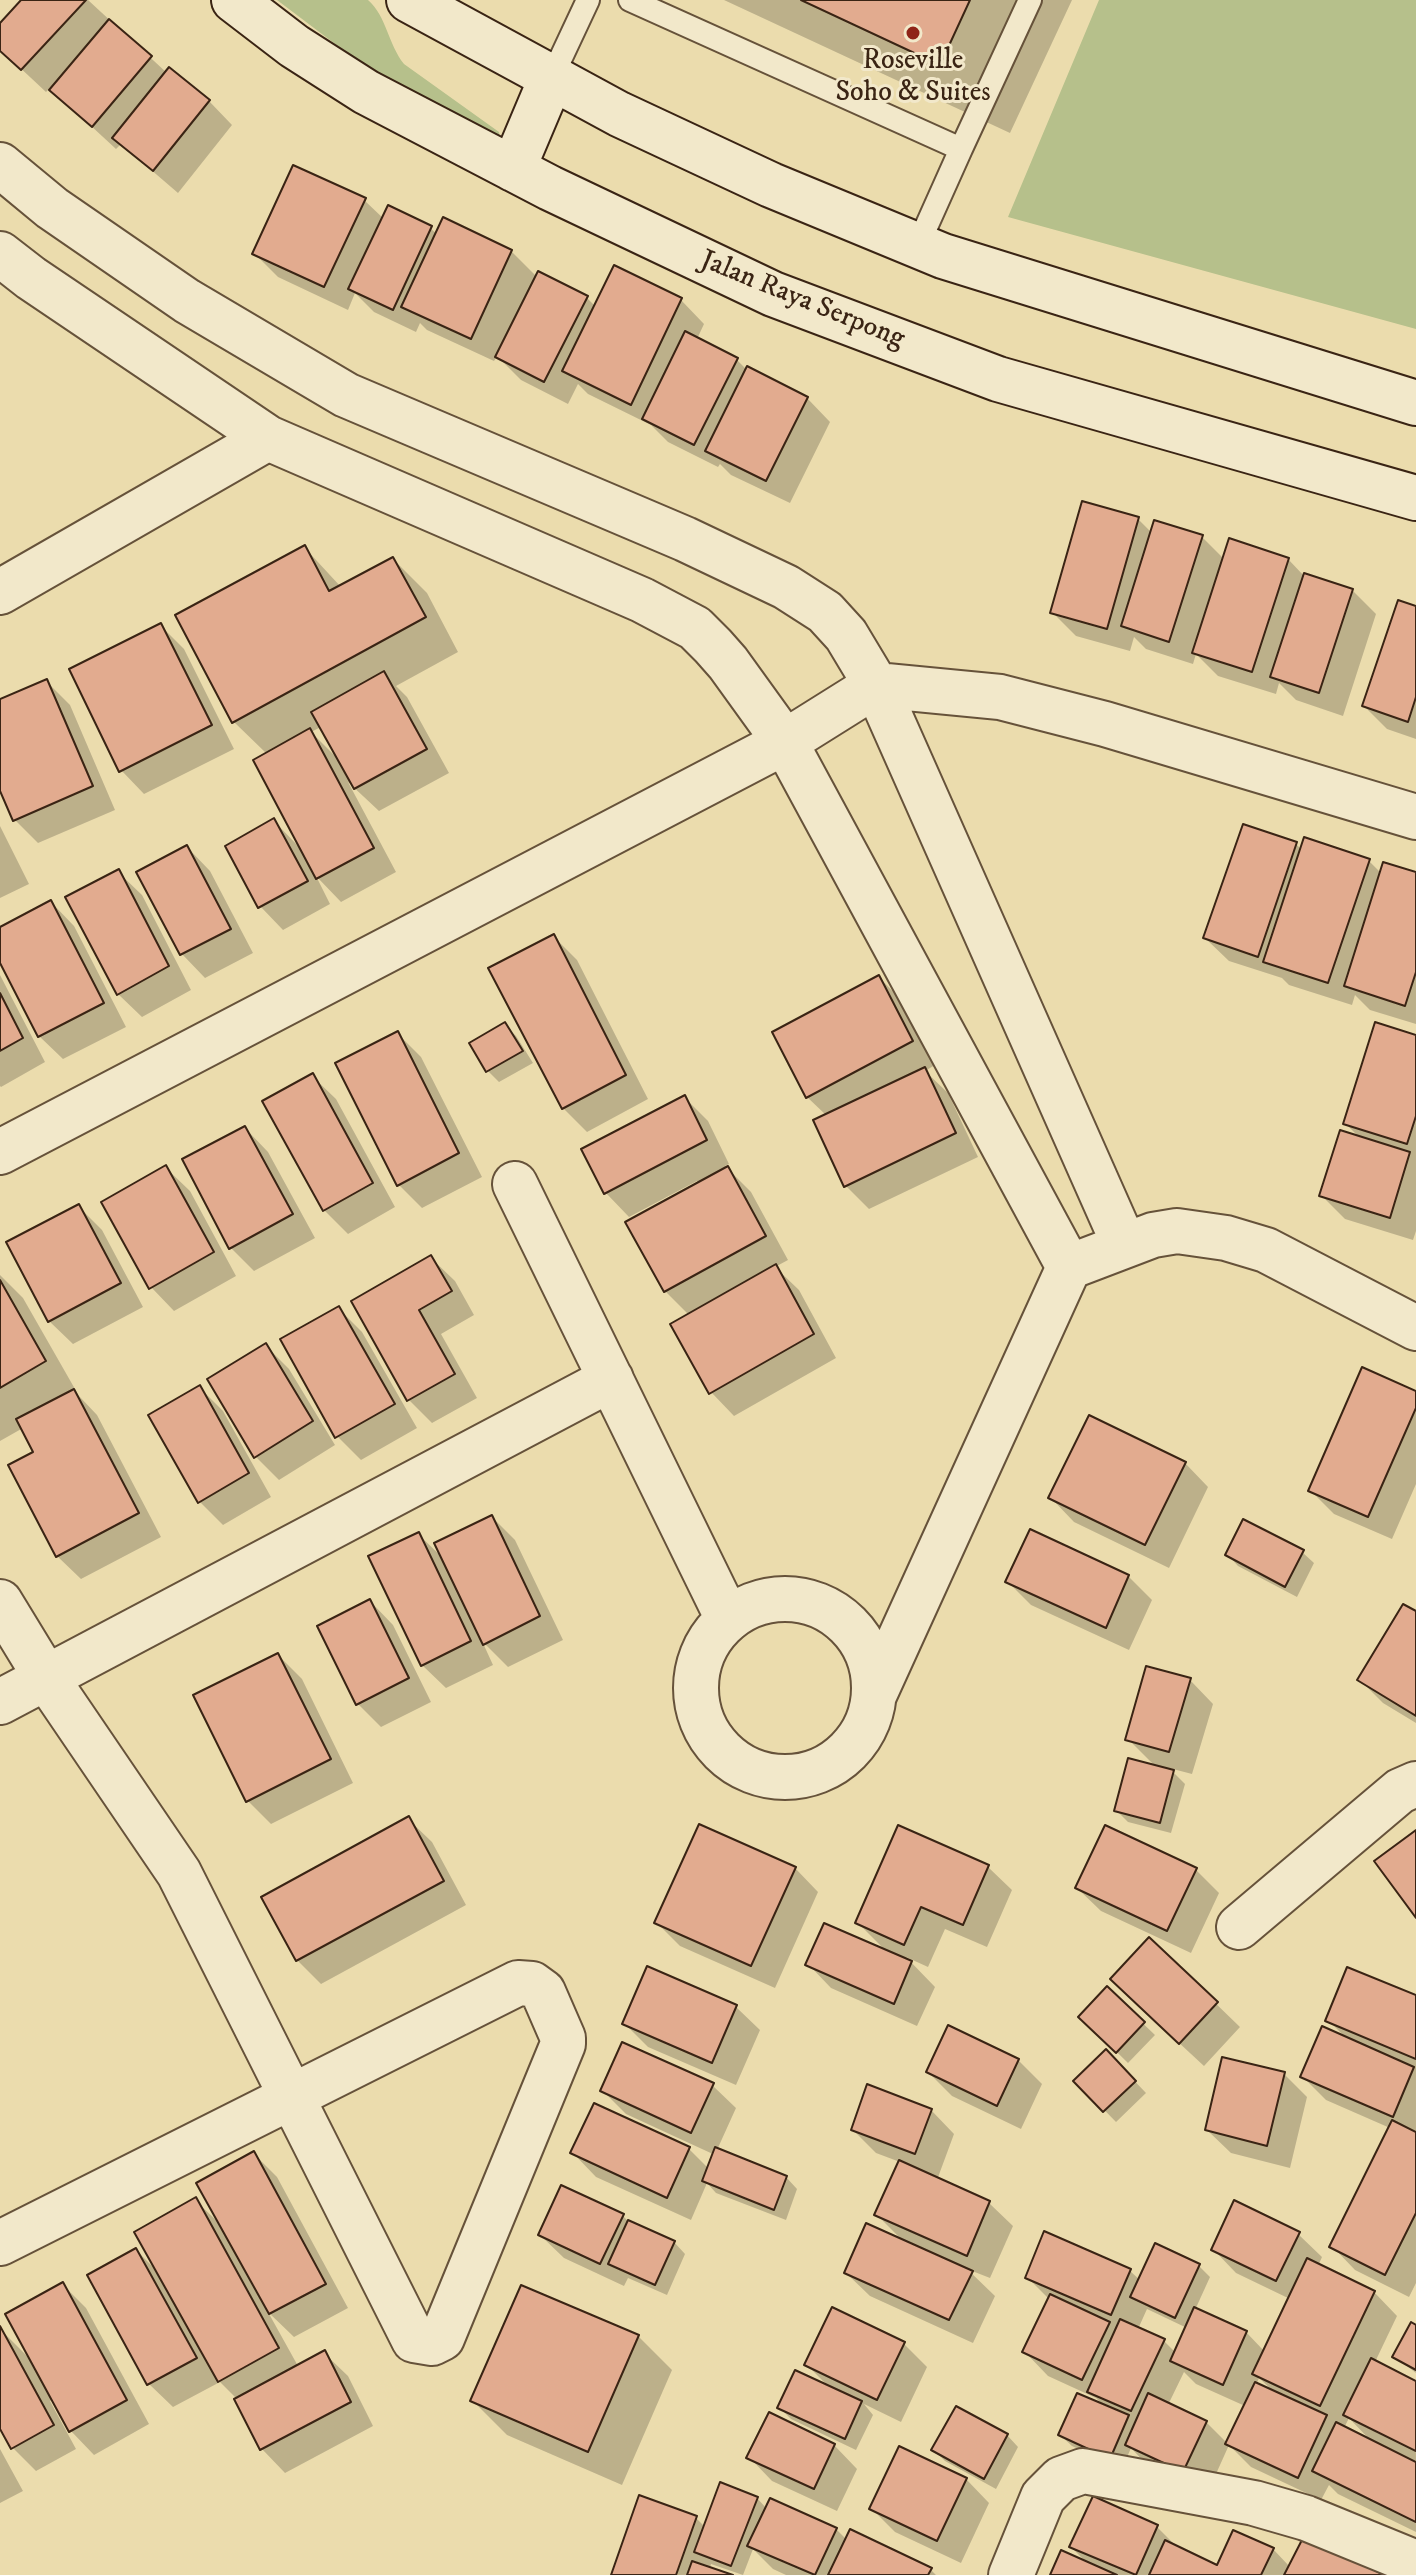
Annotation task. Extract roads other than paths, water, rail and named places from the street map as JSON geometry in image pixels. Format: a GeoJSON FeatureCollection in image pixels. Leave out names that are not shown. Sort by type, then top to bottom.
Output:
{"type":"FeatureCollection","features":[{"type":"Feature","properties":{"kind":"street","name":"Jalan Raya Serpong"},"geometry":{"type":"LineString","coordinates":[[234,0],[294,46],[366,92],[513,169],[773,294],[998,379],[1416,498]]}},
{"type":"Feature","properties":{"kind":"street"},"geometry":{"type":"LineString","coordinates":[[409,0],[551,79],[771,185],[943,256],[1416,403]]}},
{"type":"Feature","properties":{"kind":"street"},"geometry":{"type":"LineString","coordinates":[[513,169],[551,79]]}},
{"type":"Feature","properties":{"kind":"street"},"geometry":{"type":"LineString","coordinates":[[0,165],[52,208],[187,301],[346,395],[685,539],[786,587],[825,612],[846,635],[876,685],[1124,1244]]}},
{"type":"Feature","properties":{"kind":"street"},"geometry":{"type":"LineString","coordinates":[[0,254],[268,438],[642,600],[695,628],[728,663],[785,742],[1069,1267]]}},
{"type":"Feature","properties":{"kind":"street"},"geometry":{"type":"LineString","coordinates":[[0,592],[268,438]]}},
{"type":"Feature","properties":{"kind":"street"},"geometry":{"type":"LineString","coordinates":[[0,1152],[785,742],[876,685],[1000,697],[1105,724],[1416,817]]}},
{"type":"Feature","properties":{"kind":"street"},"geometry":{"type":"LineString","coordinates":[[515,1184],[728,1619]]}},
{"type":"Feature","properties":{"kind":"street"},"geometry":{"type":"LineString","coordinates":[[875,1693],[871,1663],[859,1636],[838,1616],[812,1601],[783,1598],[753,1604],[728,1619],[707,1643],[696,1674],[696,1706],[708,1737],[730,1761],[759,1775],[791,1778],[822,1770],[848,1752],[867,1725],[875,1693],[1069,1267],[1124,1244],[1177,1231],[1226,1238],[1266,1250],[1416,1328]]}},
{"type":"Feature","properties":{"kind":"street"},"geometry":{"type":"LineString","coordinates":[[0,1702],[611,1379]]}},
{"type":"Feature","properties":{"kind":"street"},"geometry":{"type":"LineString","coordinates":[[0,1602],[47,1679],[179,1873],[294,2097],[414,2340],[432,2343],[442,2338],[563,2044],[543,1992],[532,1984],[518,1983],[294,2097],[0,2243]]}},
{"type":"Feature","properties":{"kind":"street"},"geometry":{"type":"LineString","coordinates":[[1239,1927],[1400,1791],[1416,1784]]}},
{"type":"Feature","properties":{"kind":"street"},"geometry":{"type":"LineString","coordinates":[[1011,2575],[1043,2497],[1061,2479],[1083,2471],[1254,2503],[1306,2518],[1416,2563]]}},
{"type":"Feature","properties":{"kind":"lane"},"geometry":{"type":"LineString","coordinates":[[551,79],[588,0]]}},
{"type":"Feature","properties":{"kind":"lane"},"geometry":{"type":"LineString","coordinates":[[630,0],[961,149]]}},
{"type":"Feature","properties":{"kind":"lane"},"geometry":{"type":"LineString","coordinates":[[918,245],[1030,0]]}},
{"type":"Feature","properties":{"kind":"place","name":"Roseville Soho & Suites"},"geometry":{"type":"Point","coordinates":[913,33]}}]}
